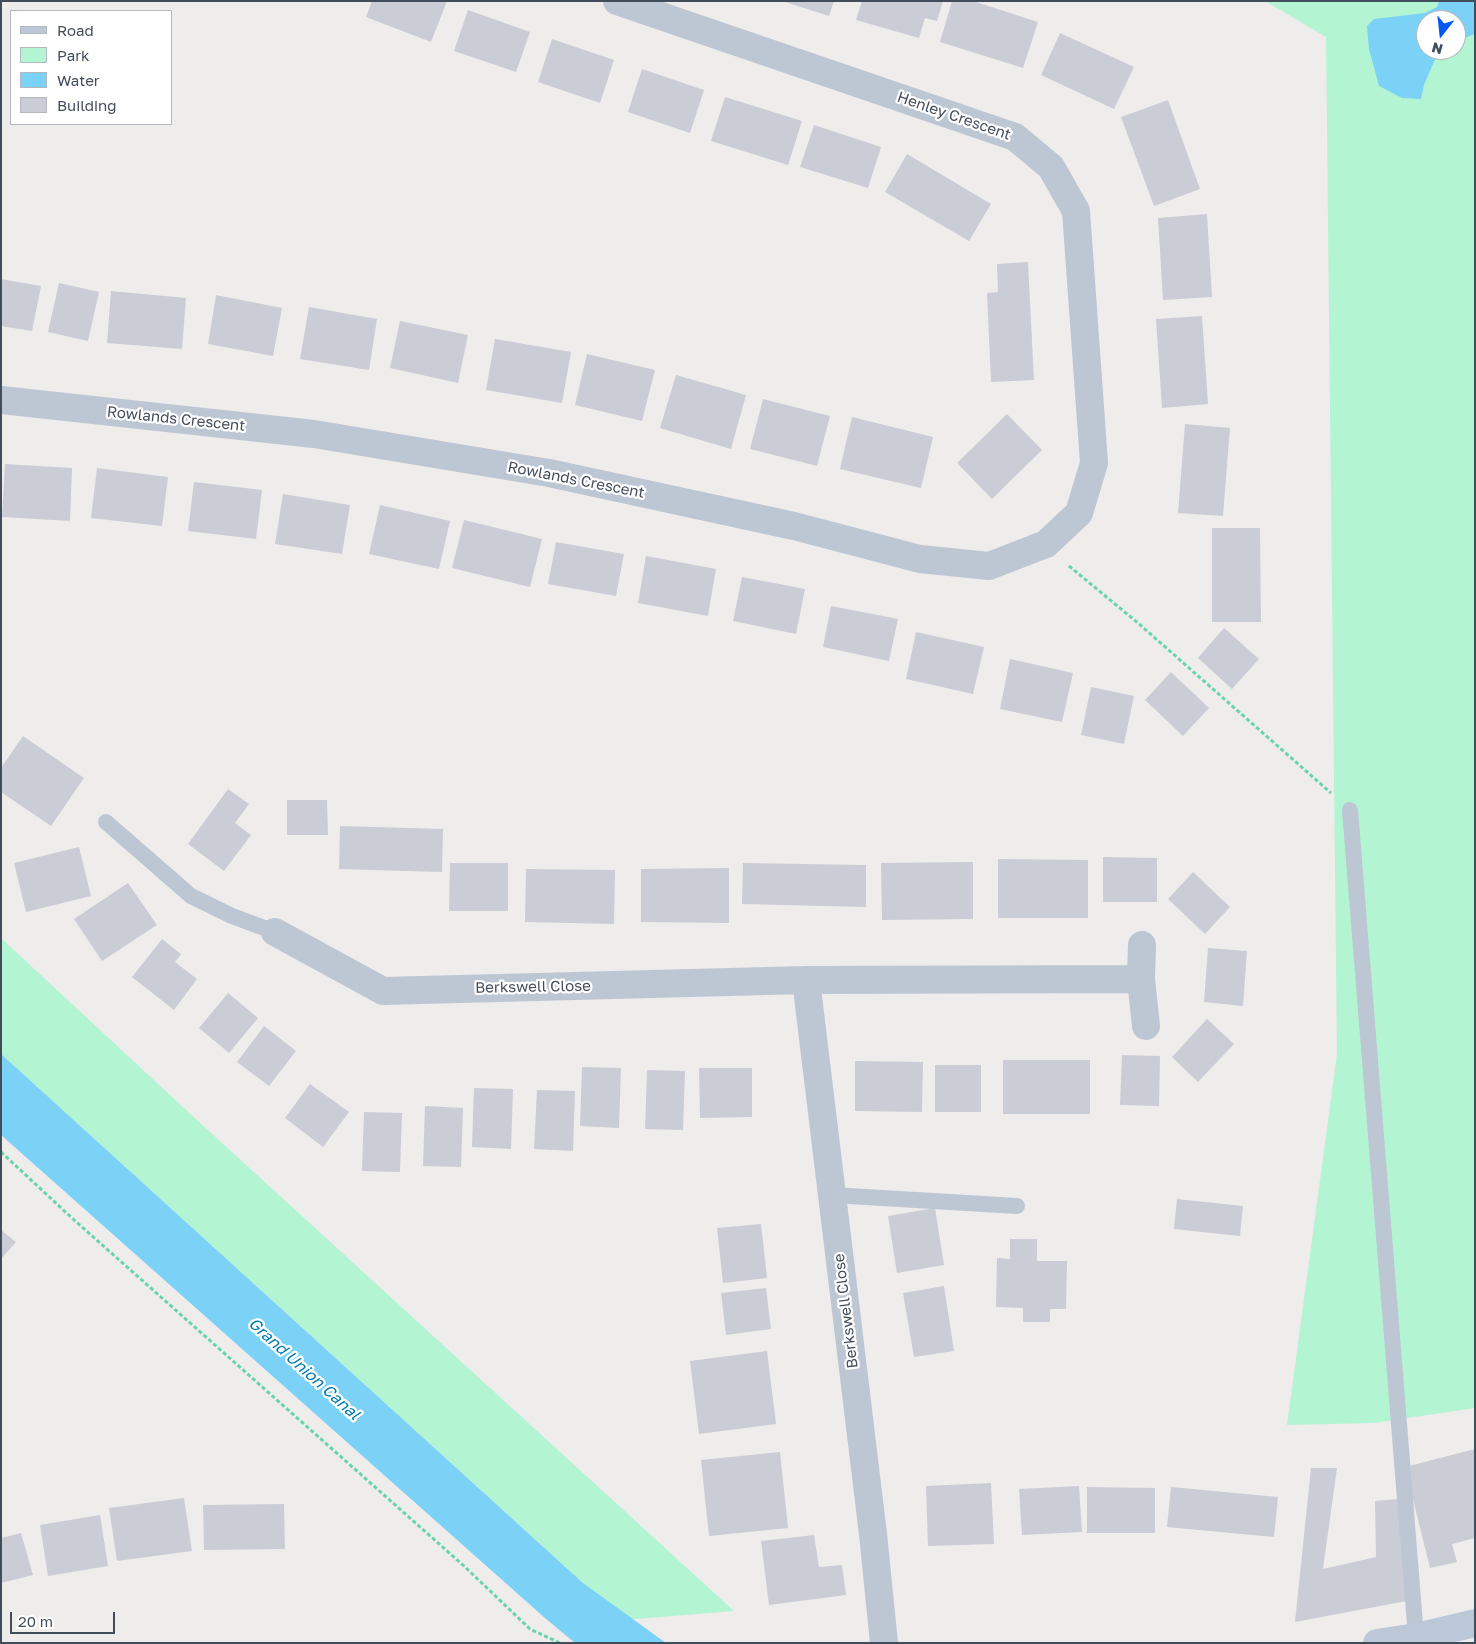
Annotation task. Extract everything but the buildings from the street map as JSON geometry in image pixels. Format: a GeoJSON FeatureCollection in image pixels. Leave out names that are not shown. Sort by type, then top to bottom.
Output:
{"type":"FeatureCollection","features":[{"type":"Feature","properties":{"kind":"street","name":"Henley Crescent"},"geometry":{"type":"LineString","coordinates":[[617,1],[1015,137],[1051,167],[1076,211],[1094,463]]}},
{"type":"Feature","properties":{"kind":"street","name":"Rowlands Crescent"},"geometry":{"type":"LineString","coordinates":[[1,400],[314,434],[549,473],[794,526],[920,559],[989,566],[1046,544],[1079,513],[1094,463]]}},
{"type":"Feature","properties":{"kind":"street","name":"Berkswell Close"},"geometry":{"type":"LineString","coordinates":[[275,932],[383,991],[806,980],[1141,979]]}},
{"type":"Feature","properties":{"kind":"street"},"geometry":{"type":"LineString","coordinates":[[1142,945],[1141,979],[1146,1026]]}},
{"type":"Feature","properties":{"kind":"street","name":"Berkswell Close"},"geometry":{"type":"LineString","coordinates":[[806,980],[873,1534],[884,1643]]}},
{"type":"Feature","properties":{"kind":"street"},"geometry":{"type":"LineString","coordinates":[[1377,1643],[1416,1637],[1475,1623]]}},
{"type":"Feature","properties":{"kind":"lane"},"geometry":{"type":"LineString","coordinates":[[1350,810],[1416,1637]]}},
{"type":"Feature","properties":{"kind":"lane"},"geometry":{"type":"LineString","coordinates":[[106,822],[191,896],[232,916],[275,932]]}},
{"type":"Feature","properties":{"kind":"lane"},"geometry":{"type":"LineString","coordinates":[[832,1195],[1017,1206]]}},
{"type":"Feature","properties":{"kind":"path"},"geometry":{"type":"LineString","coordinates":[[1046,544],[1350,810]]}},
{"type":"Feature","properties":{"kind":"path"},"geometry":{"type":"LineString","coordinates":[[1,1152],[80,1226],[464,1566],[530,1629],[560,1643]]}},
{"type":"Feature","properties":{"kind":"green space"},"geometry":{"type":"Polygon","coordinates":[[[1265,1],[1475,1],[1475,1408],[1374,1423],[1287,1425],[1337,1054],[1326,37],[1265,1]]]}},
{"type":"Feature","properties":{"kind":"green space"},"geometry":{"type":"Polygon","coordinates":[[[1,938],[198,1121],[734,1611],[624,1620],[1,1054],[1,938]]]}},
{"type":"Feature","properties":{"kind":"water"},"geometry":{"type":"Polygon","coordinates":[[[1439,1],[1475,1],[1475,34],[1466,37],[1466,10],[1431,10],[1437,7],[1439,1]]]}},
{"type":"Feature","properties":{"kind":"water"},"geometry":{"type":"Polygon","coordinates":[[[1416,14],[1416,60],[1435,60],[1424,85],[1421,99],[1402,98],[1379,86],[1369,49],[1367,26],[1374,19],[1416,14]]]}},
{"type":"Feature","properties":{"kind":"water","name":"Grand Union Canal"},"geometry":{"type":"Polygon","coordinates":[[[1,1054],[583,1583],[666,1643],[575,1643],[545,1618],[1,1135],[1,1054]]]}}]}
